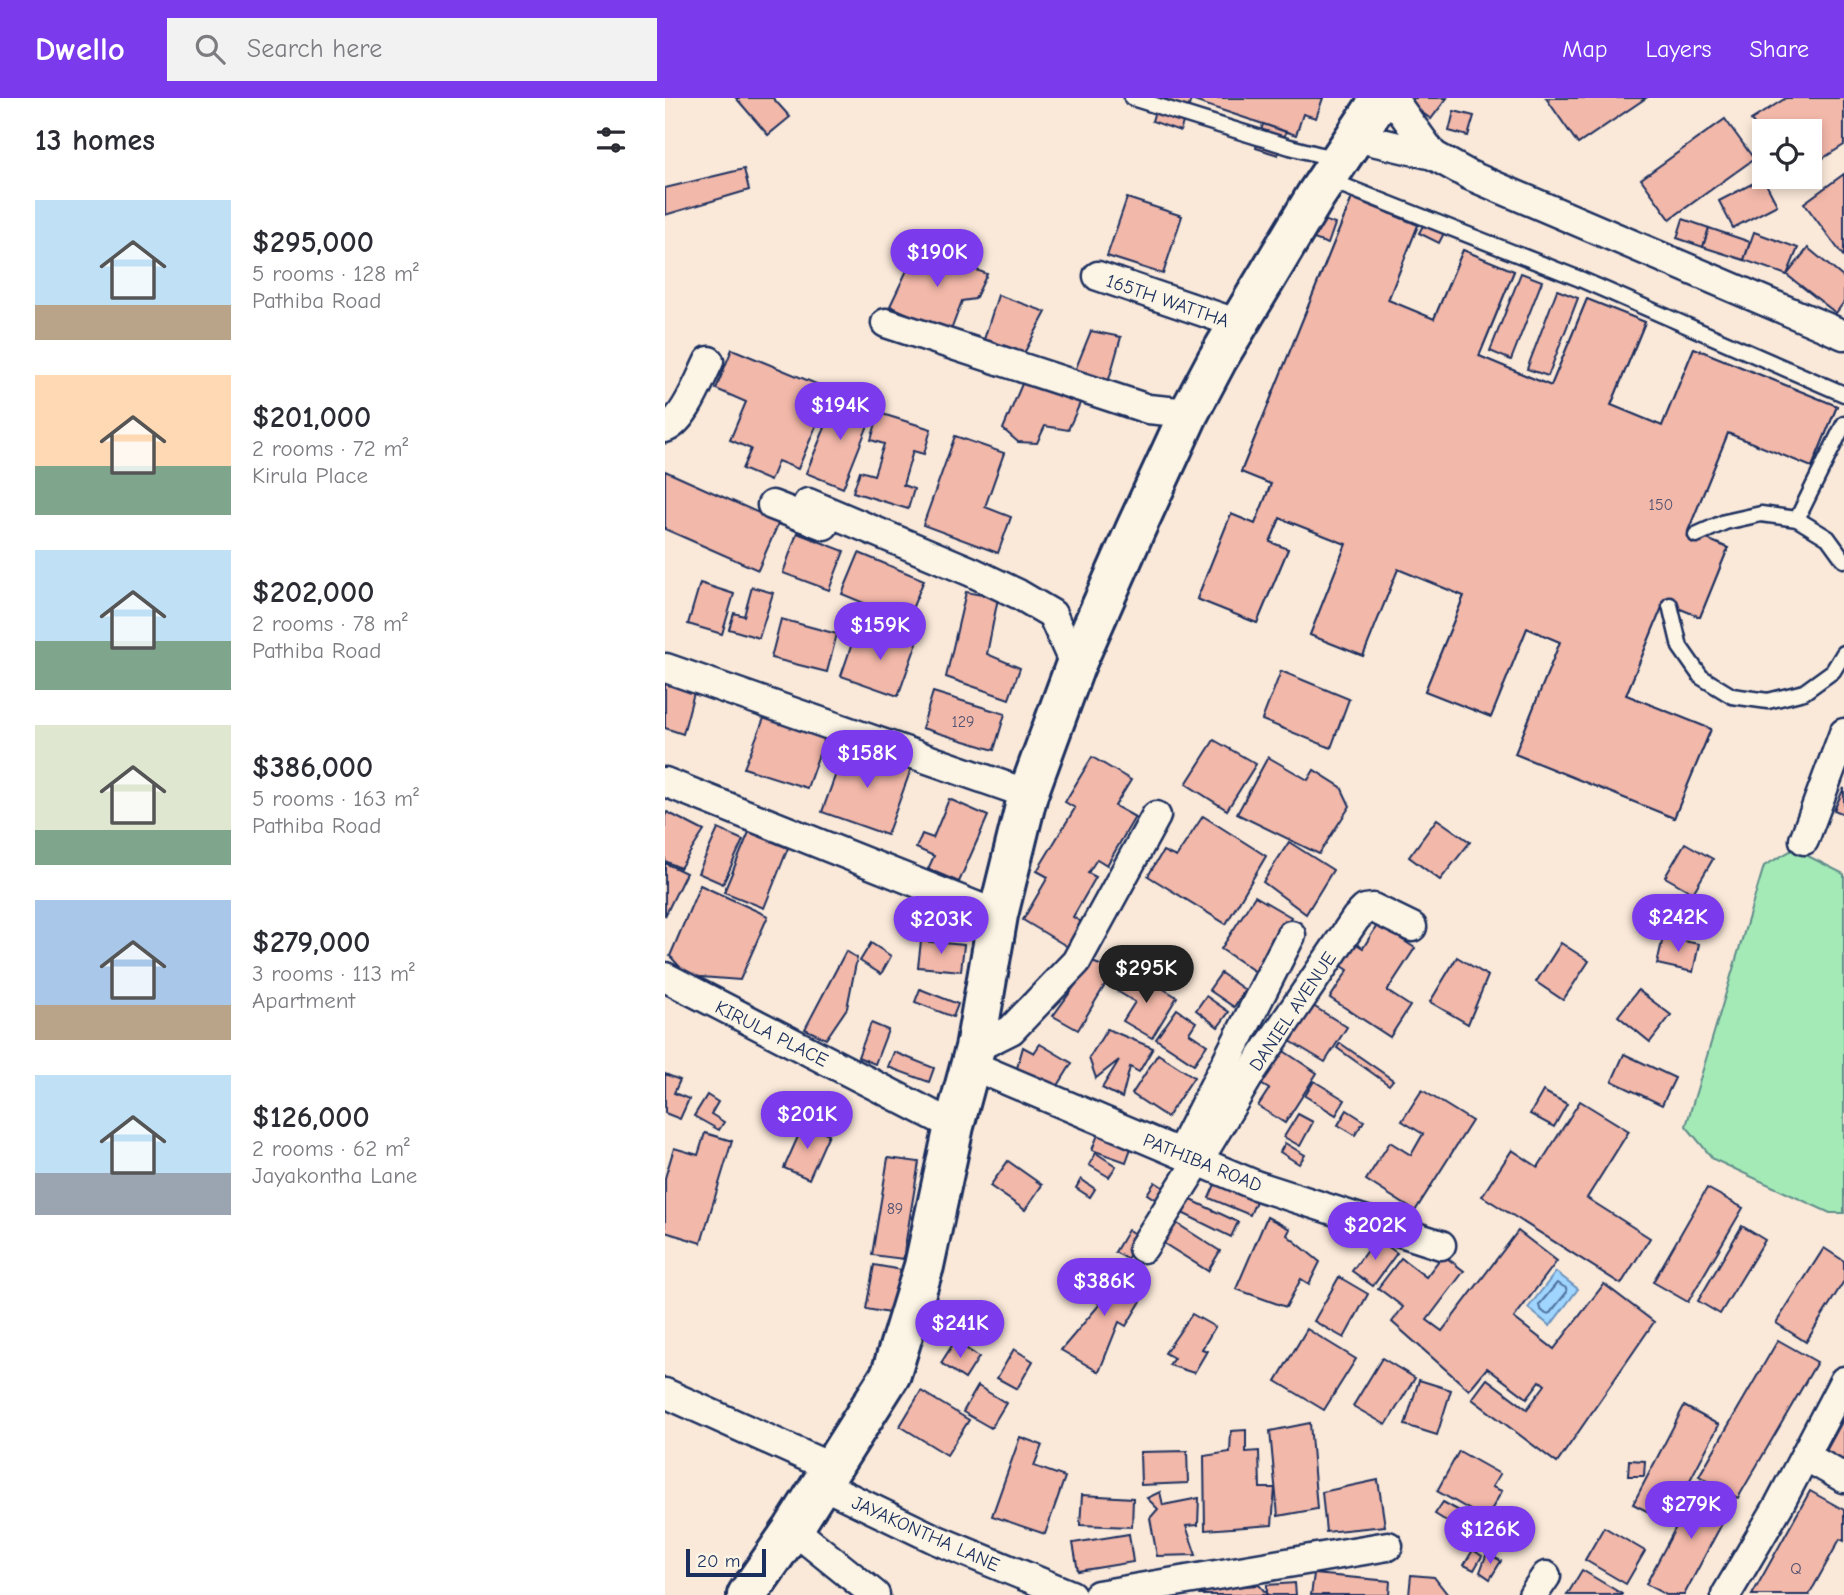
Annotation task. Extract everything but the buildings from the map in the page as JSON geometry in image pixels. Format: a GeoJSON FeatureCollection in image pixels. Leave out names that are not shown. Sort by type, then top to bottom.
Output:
{"type":"FeatureCollection","features":[{"type":"Feature","properties":{"kind":"main road"},"geometry":{"type":"LineString","coordinates":[[747,1595],[793,1529],[891,1374],[923,1266],[954,1126],[973,1056],[998,915],[1028,794],[1075,666],[1189,413],[1217,360],[1381,98]]}},
{"type":"Feature","properties":{"kind":"street"},"geometry":{"type":"LineString","coordinates":[[1392,98],[1433,155],[1469,175],[1844,335]]}},
{"type":"Feature","properties":{"kind":"street"},"geometry":{"type":"LineString","coordinates":[[1341,159],[1433,155]]}},
{"type":"Feature","properties":{"kind":"street","name":"165TH WATTHA"},"geometry":{"type":"LineString","coordinates":[[1098,276],[1239,324]]}},
{"type":"Feature","properties":{"kind":"street"},"geometry":{"type":"LineString","coordinates":[[886,323],[1148,408],[1189,413]]}},
{"type":"Feature","properties":{"kind":"street"},"geometry":{"type":"LineString","coordinates":[[665,428],[683,413],[709,361]]}},
{"type":"Feature","properties":{"kind":"street"},"geometry":{"type":"LineString","coordinates":[[808,503],[972,572],[1052,614],[1075,666]]}},
{"type":"Feature","properties":{"kind":"street"},"geometry":{"type":"LineString","coordinates":[[772,505],[965,582],[1018,594]]}},
{"type":"Feature","properties":{"kind":"street"},"geometry":{"type":"LineString","coordinates":[[666,668],[1028,794]]}},
{"type":"Feature","properties":{"kind":"street"},"geometry":{"type":"LineString","coordinates":[[1804,840],[1844,733]]}},
{"type":"Feature","properties":{"kind":"street"},"geometry":{"type":"LineString","coordinates":[[665,782],[998,915]]}},
{"type":"Feature","properties":{"kind":"street"},"geometry":{"type":"LineString","coordinates":[[973,1056],[1011,1030],[1076,962],[1156,816]]}},
{"type":"Feature","properties":{"kind":"street","name":"DANIEL AVENUE"},"geometry":{"type":"LineString","coordinates":[[1189,1157],[1252,1071],[1348,929],[1365,909],[1373,908],[1412,927]]}},
{"type":"Feature","properties":{"kind":"street"},"geometry":{"type":"LineString","coordinates":[[1143,1248],[1189,1157],[1291,935]]}},
{"type":"Feature","properties":{"kind":"street","name":"KIRULA PLACE"},"geometry":{"type":"LineString","coordinates":[[665,977],[954,1126]]}},
{"type":"Feature","properties":{"kind":"street","name":"PATHIBA ROAD"},"geometry":{"type":"LineString","coordinates":[[973,1056],[1255,1185],[1441,1245]]}},
{"type":"Feature","properties":{"kind":"street"},"geometry":{"type":"LineString","coordinates":[[1726,1595],[1779,1505],[1844,1381]]}},
{"type":"Feature","properties":{"kind":"street","name":"JAYAKONTHA LANE"},"geometry":{"type":"LineString","coordinates":[[665,1393],[827,1476],[937,1540],[1071,1595]]}},
{"type":"Feature","properties":{"kind":"street"},"geometry":{"type":"LineString","coordinates":[[1805,1456],[1844,1478]]}},
{"type":"Feature","properties":{"kind":"street"},"geometry":{"type":"LineString","coordinates":[[793,1529],[875,1595]]}},
{"type":"Feature","properties":{"kind":"street"},"geometry":{"type":"LineString","coordinates":[[1098,1595],[1388,1546]]}},
{"type":"Feature","properties":{"kind":"lane"},"geometry":{"type":"LineString","coordinates":[[1132,98],[1290,147],[1341,159],[1580,279],[1844,394]]}},
{"type":"Feature","properties":{"kind":"lane"},"geometry":{"type":"LineString","coordinates":[[1797,519],[1844,424]]}},
{"type":"Feature","properties":{"kind":"lane"},"geometry":{"type":"LineString","coordinates":[[1696,535],[1725,522],[1761,514],[1797,519],[1828,538],[1844,560]]}},
{"type":"Feature","properties":{"kind":"lane"},"geometry":{"type":"LineString","coordinates":[[1670,605],[1680,647],[1701,677],[1732,695],[1768,701],[1804,692],[1833,671],[1844,653]]}},
{"type":"Feature","properties":{"kind":"green space"},"geometry":{"type":"Polygon","coordinates":[[[1794,849],[1844,874],[1844,1213],[1830,1213],[1713,1159],[1686,1126],[1764,866],[1794,849]]]}},
{"type":"Feature","properties":{"kind":"water"},"geometry":{"type":"Polygon","coordinates":[[[1556,1272],[1578,1289],[1550,1326],[1528,1308],[1556,1272]]]}}]}
